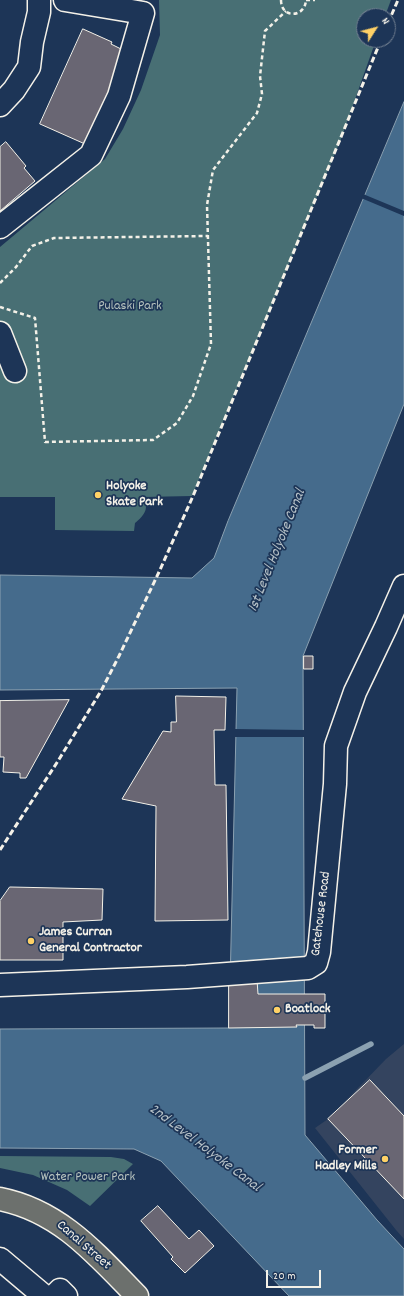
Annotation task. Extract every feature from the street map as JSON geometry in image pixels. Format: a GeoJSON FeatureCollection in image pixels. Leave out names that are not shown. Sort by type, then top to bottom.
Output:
{"type":"FeatureCollection","features":[{"type":"Feature","properties":{"kind":"main road","name":"Canal Street"},"geometry":{"type":"LineString","coordinates":[[0,1199],[16,1202],[58,1222],[77,1236],[102,1259],[137,1296]]}},
{"type":"Feature","properties":{"kind":"street"},"geometry":{"type":"LineString","coordinates":[[0,105],[14,90],[29,67],[32,42],[39,12],[39,0]]}},
{"type":"Feature","properties":{"kind":"street"},"geometry":{"type":"LineString","coordinates":[[0,227],[91,155],[118,96],[143,6],[65,0]]}},
{"type":"Feature","properties":{"kind":"street"},"geometry":{"type":"LineString","coordinates":[[0,333],[14,371]]}},
{"type":"Feature","properties":{"kind":"street","name":"Gatehouse Road"},"geometry":{"type":"LineString","coordinates":[[0,985],[187,978],[308,968],[316,963],[319,952],[335,784],[336,746],[355,692],[404,586]]}},
{"type":"Feature","properties":{"kind":"street"},"geometry":{"type":"LineString","coordinates":[[0,1259],[44,1296]]}},
{"type":"Feature","properties":{"kind":"street"},"geometry":{"type":"LineString","coordinates":[[54,1296],[60,1290],[66,1296]]}},
{"type":"Feature","properties":{"kind":"path"},"geometry":{"type":"LineString","coordinates":[[281,0],[282,7],[286,12],[291,14],[299,12],[305,7],[306,0],[315,0]]}},
{"type":"Feature","properties":{"kind":"path"},"geometry":{"type":"LineString","coordinates":[[0,307],[36,318],[45,442],[153,440],[177,423],[193,396],[211,344],[207,205],[213,170],[257,113],[262,94],[260,76],[265,31],[286,12]]}},
{"type":"Feature","properties":{"kind":"path"},"geometry":{"type":"LineString","coordinates":[[0,283],[16,267],[32,246],[54,238],[208,236]]}},
{"type":"Feature","properties":{"kind":"shaded area"},"geometry":{"type":"Polygon","coordinates":[[[404,1044],[404,1239],[315,1128],[328,1119],[386,1059],[404,1044]]]}},
{"type":"Feature","properties":{"kind":"green space","name":"Pulaski Park"},"geometry":{"type":"Polygon","coordinates":[[[159,0],[391,0],[388,8],[356,8],[356,48],[373,48],[341,139],[192,496],[143,497],[146,505],[145,512],[135,523],[134,531],[55,530],[55,497],[0,497],[0,247],[105,159],[123,129],[141,90],[160,35],[159,0]]]}},
{"type":"Feature","properties":{"kind":"green space","name":"Water Power Park"},"geometry":{"type":"Polygon","coordinates":[[[0,1156],[111,1157],[124,1159],[133,1164],[90,1206],[67,1190],[33,1175],[0,1168],[0,1156]]]}},
{"type":"Feature","properties":{"kind":"water"},"geometry":{"type":"Polygon","coordinates":[[[404,102],[404,404],[303,656],[305,1135],[377,1220],[404,1249],[404,1296],[289,1296],[161,1161],[134,1149],[0,1148],[0,1029],[229,1028],[237,688],[0,690],[0,575],[192,578],[214,558],[228,521],[404,102]]]}},
{"type":"Feature","properties":{"kind":"pier"},"geometry":{"type":"Polygon","coordinates":[[[363,194],[404,211],[404,216],[361,198],[363,194]]]}},
{"type":"Feature","properties":{"kind":"pier"},"geometry":{"type":"Polygon","coordinates":[[[235,729],[306,730],[306,737],[235,737],[235,729]]]}},
{"type":"Feature","properties":{"kind":"building"},"geometry":{"type":"Polygon","coordinates":[[[83,29],[112,42],[111,44],[127,52],[85,144],[40,124],[83,29]]]}},
{"type":"Feature","properties":{"kind":"building"},"geometry":{"type":"Polygon","coordinates":[[[6,142],[26,166],[24,168],[35,181],[0,211],[0,147],[6,142]]]}},
{"type":"Feature","properties":{"kind":"building"},"geometry":{"type":"Polygon","coordinates":[[[304,656],[313,656],[313,669],[304,669],[304,656]]]}},
{"type":"Feature","properties":{"kind":"building"},"geometry":{"type":"Polygon","coordinates":[[[176,696],[226,697],[225,730],[214,730],[215,785],[226,785],[228,920],[155,921],[156,806],[122,799],[163,731],[171,732],[171,722],[176,722],[176,696]]]}},
{"type":"Feature","properties":{"kind":"building"},"geometry":{"type":"Polygon","coordinates":[[[69,700],[26,778],[20,778],[20,773],[3,772],[4,757],[0,757],[0,701],[69,700]]]}},
{"type":"Feature","properties":{"kind":"building","name":"James Curran General Contractor"},"geometry":{"type":"Polygon","coordinates":[[[10,887],[103,889],[102,920],[63,922],[63,960],[0,960],[0,901],[10,887]]]}},
{"type":"Feature","properties":{"kind":"building","name":"Boatlock"},"geometry":{"type":"Polygon","coordinates":[[[229,980],[257,980],[258,994],[325,994],[325,1028],[314,1028],[314,1025],[296,1025],[297,1027],[229,1028],[229,980]]]}},
{"type":"Feature","properties":{"kind":"building","name":"Former Hadley Mills"},"geometry":{"type":"Polygon","coordinates":[[[370,1080],[404,1116],[404,1199],[328,1119],[370,1080]]]}},
{"type":"Feature","properties":{"kind":"building"},"geometry":{"type":"Polygon","coordinates":[[[158,1206],[189,1239],[199,1230],[214,1246],[185,1273],[171,1259],[173,1257],[141,1221],[158,1206]]]}},
{"type":"Feature","properties":{"kind":"waterway"},"geometry":{"type":"LineString","coordinates":[[305,1078],[371,1044]]}},
{"type":"Feature","properties":{"kind":"railway"},"geometry":{"type":"LineString","coordinates":[[395,8],[398,0]]}},
{"type":"Feature","properties":{"kind":"railway"},"geometry":{"type":"LineString","coordinates":[[0,850],[58,761],[101,691],[159,572],[193,496],[378,48]]}},
{"type":"Feature","properties":{"kind":"place","name":"Holyoke Skate Park"},"geometry":{"type":"Point","coordinates":[98,495]}},
{"type":"Feature","properties":{"kind":"place","name":"James Curran General Contractor"},"geometry":{"type":"Point","coordinates":[31,941]}},
{"type":"Feature","properties":{"kind":"place","name":"Boatlock"},"geometry":{"type":"Point","coordinates":[277,1010]}},
{"type":"Feature","properties":{"kind":"place","name":"Former Hadley Mills"},"geometry":{"type":"Point","coordinates":[385,1159]}},
{"type":"Feature","properties":{"kind":"water label","name":"1st Level Holyoke Canal"},"geometry":{"type":"Point","coordinates":[278,551]}},
{"type":"Feature","properties":{"kind":"water label","name":"2nd Level Holyoke Canal"},"geometry":{"type":"Point","coordinates":[204,1149]}}]}
